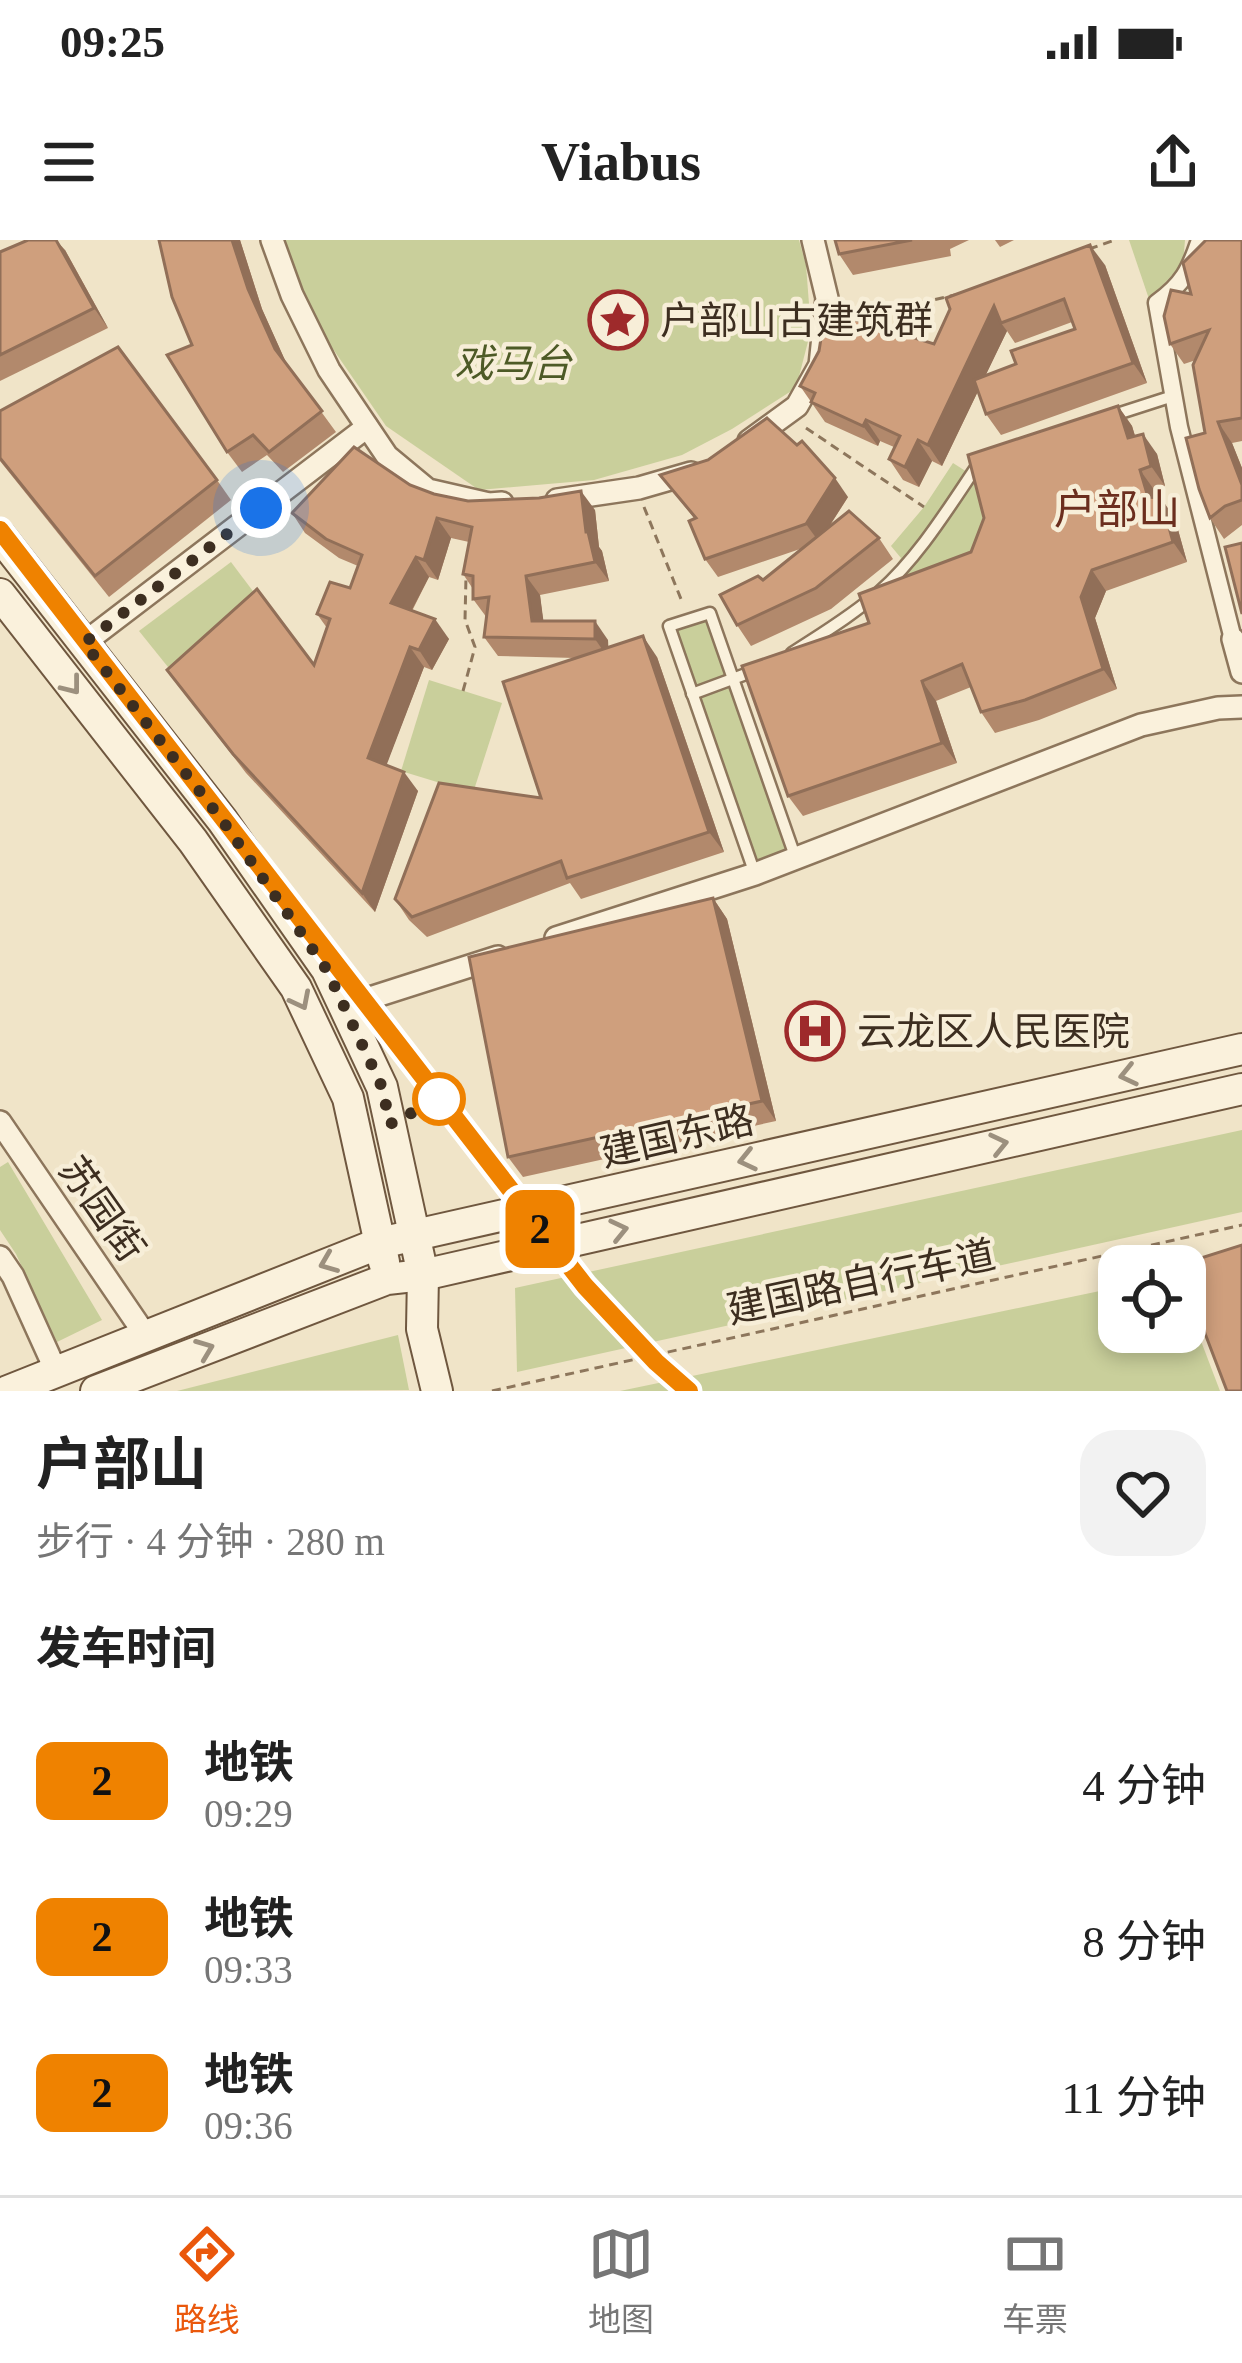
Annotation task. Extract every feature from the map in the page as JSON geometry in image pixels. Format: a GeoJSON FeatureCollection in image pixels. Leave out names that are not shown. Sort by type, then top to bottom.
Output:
{"type":"FeatureCollection","features":[{"type":"Feature","properties":{"kind":"main road"},"geometry":{"type":"LineString","coordinates":[[0,536],[222,820],[327,970],[382,1087],[423,1275],[422,1329],[437,1391]]}},
{"type":"Feature","properties":{"kind":"main road"},"geometry":{"type":"LineString","coordinates":[[0,594],[193,841],[296,988],[348,1099],[387,1279],[422,1329]]}},
{"type":"Feature","properties":{"kind":"main road","name":"建国东路"},"geometry":{"type":"LineString","coordinates":[[8,1391],[380,1243],[1242,1049]]}},
{"type":"Feature","properties":{"kind":"main road","name":"建国东路"},"geometry":{"type":"LineString","coordinates":[[96,1391],[387,1279],[423,1275],[1242,1089]]}},
{"type":"Feature","properties":{"kind":"street"},"geometry":{"type":"LineString","coordinates":[[272,240],[292,296],[329,370],[387,456],[428,490],[488,504],[565,500],[639,488],[722,460],[796,406],[820,365],[826,309],[813,240]]}},
{"type":"Feature","properties":{"kind":"street"},"geometry":{"type":"LineString","coordinates":[[1200,240],[1189,271],[1157,303],[1205,538],[1242,672]]}},
{"type":"Feature","properties":{"kind":"street"},"geometry":{"type":"LineString","coordinates":[[84,643],[367,427]]}},
{"type":"Feature","properties":{"kind":"street"},"geometry":{"type":"LineString","coordinates":[[345,1006],[755,874],[1141,724],[1242,707]]}},
{"type":"Feature","properties":{"kind":"street","name":"苏园街"},"geometry":{"type":"LineString","coordinates":[[0,1123],[146,1336]]}},
{"type":"Feature","properties":{"kind":"street"},"geometry":{"type":"LineString","coordinates":[[0,1257],[56,1371]]}},
{"type":"Feature","properties":{"kind":"lane"},"geometry":{"type":"LineString","coordinates":[[1110,416],[1173,396]]}},
{"type":"Feature","properties":{"kind":"lane"},"geometry":{"type":"LineString","coordinates":[[778,659],[876,596],[946,512],[982,458]]}},
{"type":"Feature","properties":{"kind":"lane"},"geometry":{"type":"LineString","coordinates":[[755,874],[669,626],[688,619],[710,613],[796,859]]}},
{"type":"Feature","properties":{"kind":"lane"},"geometry":{"type":"LineString","coordinates":[[692,694],[763,667]]}},
{"type":"Feature","properties":{"kind":"path"},"geometry":{"type":"LineString","coordinates":[[1071,256],[1115,240]]}},
{"type":"Feature","properties":{"kind":"path"},"geometry":{"type":"LineString","coordinates":[[826,309],[902,307],[961,294]]}},
{"type":"Feature","properties":{"kind":"path"},"geometry":{"type":"LineString","coordinates":[[786,414],[924,507]]}},
{"type":"Feature","properties":{"kind":"path"},"geometry":{"type":"LineString","coordinates":[[646,519],[688,619]]}},
{"type":"Feature","properties":{"kind":"path"},"geometry":{"type":"LineString","coordinates":[[463,691],[475,647],[465,620],[467,560]]}},
{"type":"Feature","properties":{"kind":"path","name":"建国路自行车道"},"geometry":{"type":"LineString","coordinates":[[492,1391],[1242,1225]]}},
{"type":"Feature","properties":{"kind":"green space","name":"戏马台"},"geometry":{"type":"Polygon","coordinates":[[[278,240],[799,240],[806,265],[811,330],[796,388],[682,455],[594,480],[479,490],[386,426],[322,333],[278,240]]]}},
{"type":"Feature","properties":{"kind":"green space"},"geometry":{"type":"Polygon","coordinates":[[[1129,240],[1185,240],[1183,264],[1149,299],[1129,240]]]}},
{"type":"Feature","properties":{"kind":"green space"},"geometry":{"type":"Polygon","coordinates":[[[953,463],[978,479],[992,537],[922,588],[897,564],[901,558],[891,546],[953,463]]]}},
{"type":"Feature","properties":{"kind":"green space"},"geometry":{"type":"Polygon","coordinates":[[[231,562],[261,602],[172,672],[139,631],[231,562]]]}},
{"type":"Feature","properties":{"kind":"green space"},"geometry":{"type":"Polygon","coordinates":[[[710,613],[793,852],[752,866],[669,626],[710,613]]]}},
{"type":"Feature","properties":{"kind":"green space"},"geometry":{"type":"Polygon","coordinates":[[[429,680],[502,703],[473,793],[401,771],[429,680]]]}},
{"type":"Feature","properties":{"kind":"green space"},"geometry":{"type":"Polygon","coordinates":[[[1242,1130],[1242,1212],[517,1372],[515,1288],[1242,1130]]]}},
{"type":"Feature","properties":{"kind":"green space"},"geometry":{"type":"Polygon","coordinates":[[[8,1162],[102,1320],[57,1342],[0,1230],[0,1167],[8,1162]]]}},
{"type":"Feature","properties":{"kind":"green space"},"geometry":{"type":"Polygon","coordinates":[[[1098,1291],[1098,1353],[1206,1353],[1220,1391],[620,1391],[1098,1291]]]}},
{"type":"Feature","properties":{"kind":"green space"},"geometry":{"type":"Polygon","coordinates":[[[398,1335],[409,1390],[177,1391],[398,1335]]]}},
{"type":"Feature","properties":{"kind":"building"},"geometry":{"type":"Polygon","coordinates":[[[28,240],[56,240],[94,308],[0,355],[0,252],[28,240]]]}},
{"type":"Feature","properties":{"kind":"building"},"geometry":{"type":"Polygon","coordinates":[[[159,240],[232,240],[275,349],[322,411],[269,452],[253,435],[227,452],[167,355],[192,345],[172,297],[159,240]]]}},
{"type":"Feature","properties":{"kind":"building"},"geometry":{"type":"Polygon","coordinates":[[[835,240],[912,240],[839,254],[835,240]]]}},
{"type":"Feature","properties":{"kind":"building"},"geometry":{"type":"Polygon","coordinates":[[[1206,240],[1242,240],[1242,418],[1218,422],[1242,485],[1242,500],[1210,518],[1186,438],[1205,433],[1193,365],[1209,330],[1170,344],[1164,316],[1171,290],[1191,294],[1183,263],[1206,240]]]}},
{"type":"Feature","properties":{"kind":"building"},"geometry":{"type":"Polygon","coordinates":[[[1090,245],[1133,363],[986,414],[974,380],[1016,364],[1011,351],[1075,329],[1064,299],[1001,323],[994,306],[928,445],[918,440],[905,467],[889,459],[900,436],[866,420],[863,426],[811,402],[815,393],[800,386],[819,351],[830,312],[934,344],[950,309],[946,298],[1090,245]]]}},
{"type":"Feature","properties":{"kind":"building"},"geometry":{"type":"Polygon","coordinates":[[[118,347],[217,480],[95,576],[0,458],[0,411],[118,347]]]}},
{"type":"Feature","properties":{"kind":"building"},"geometry":{"type":"Polygon","coordinates":[[[1118,406],[1128,438],[1143,434],[1151,466],[1140,470],[1148,497],[1161,498],[1173,542],[1092,570],[1081,597],[1103,669],[981,712],[962,664],[922,681],[942,743],[788,796],[742,666],[869,623],[859,594],[971,552],[984,518],[968,455],[1118,406]]]}},
{"type":"Feature","properties":{"kind":"building"},"geometry":{"type":"Polygon","coordinates":[[[767,418],[797,445],[802,441],[835,478],[806,524],[705,559],[689,521],[696,518],[660,475],[708,460],[767,418]]]}},
{"type":"Feature","properties":{"kind":"building"},"geometry":{"type":"Polygon","coordinates":[[[354,447],[410,485],[468,501],[581,491],[595,562],[526,576],[532,621],[595,621],[595,639],[484,637],[489,597],[473,599],[473,576],[463,574],[472,527],[437,518],[424,560],[416,557],[391,603],[435,619],[419,650],[410,647],[368,758],[404,772],[362,893],[233,754],[167,670],[257,589],[314,665],[330,619],[317,614],[330,582],[350,588],[362,555],[326,539],[292,513],[354,447]]]}},
{"type":"Feature","properties":{"kind":"building"},"geometry":{"type":"Polygon","coordinates":[[[849,511],[879,538],[816,588],[737,625],[720,595],[758,576],[763,580],[849,511]]]}},
{"type":"Feature","properties":{"kind":"building"},"geometry":{"type":"Polygon","coordinates":[[[1242,543],[1242,614],[1225,547],[1242,543]]]}},
{"type":"Feature","properties":{"kind":"building"},"geometry":{"type":"Polygon","coordinates":[[[643,636],[709,832],[567,878],[561,861],[412,917],[395,899],[439,783],[541,798],[503,682],[643,636]]]}},
{"type":"Feature","properties":{"kind":"building"},"geometry":{"type":"Polygon","coordinates":[[[713,898],[762,1101],[508,1157],[469,957],[713,898]]]}},
{"type":"Feature","properties":{"kind":"building"},"geometry":{"type":"Polygon","coordinates":[[[1242,1245],[1242,1391],[1227,1391],[1206,1336],[1206,1256],[1242,1245]]]}},
{"type":"Feature","properties":{"kind":"metro line","name":"2"},"geometry":{"type":"LineString","coordinates":[[0,530],[585,1286],[689,1391]]}},
{"type":"Feature","properties":{"kind":"place","name":"户部山古建筑群"},"geometry":{"type":"Point","coordinates":[618,320]}},
{"type":"Feature","properties":{"kind":"place","name":"云龙区人民医院"},"geometry":{"type":"Point","coordinates":[815,1031]}},
{"type":"Feature","properties":{"kind":"district","name":"户部山"},"geometry":{"type":"Point","coordinates":[1117,510]}},
{"type":"Feature","properties":{"kind":"route"},"geometry":{"type":"LineString","coordinates":[[261,508],[84,643],[222,820],[327,970],[382,1087],[390,1124],[439,1099]]}}]}
